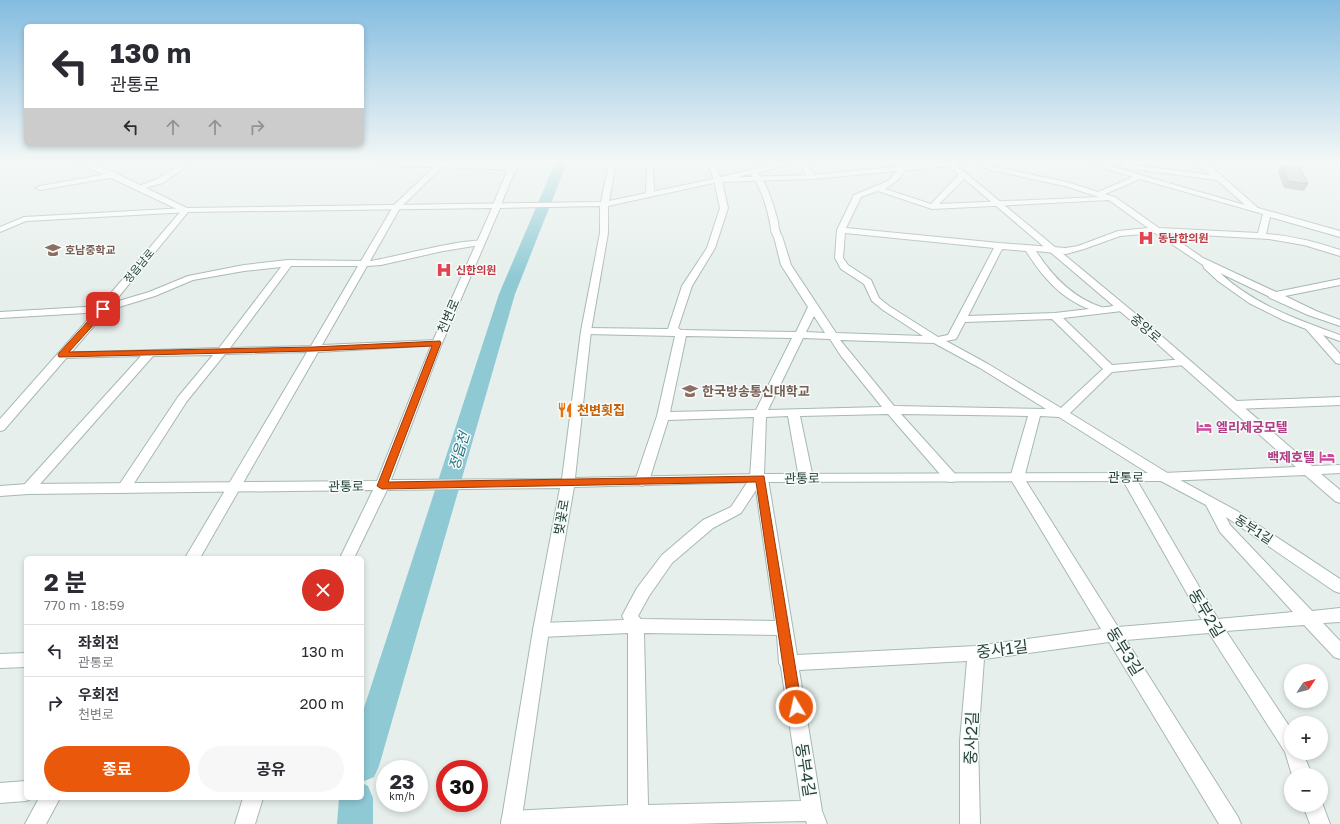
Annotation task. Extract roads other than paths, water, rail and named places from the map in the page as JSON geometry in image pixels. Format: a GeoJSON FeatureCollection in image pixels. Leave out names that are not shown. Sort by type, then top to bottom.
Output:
{"type":"FeatureCollection","features":[{"type":"Feature","properties":{"kind":"street"},"geometry":{"type":"LineString","coordinates":[[167,201],[186,210]]}},
{"type":"Feature","properties":{"kind":"street"},"geometry":{"type":"LineString","coordinates":[[193,556],[313,349],[402,201]]}},
{"type":"Feature","properties":{"kind":"street","name":"천변로"},"geometry":{"type":"LineString","coordinates":[[348,556],[382,486],[437,343],[498,201]]}},
{"type":"Feature","properties":{"kind":"street"},"geometry":{"type":"LineString","coordinates":[[0,230],[24,219],[186,210],[496,207],[604,204],[617,201]]}},
{"type":"Feature","properties":{"kind":"street"},"geometry":{"type":"LineString","coordinates":[[681,334],[673,329],[687,286],[711,248],[724,208],[723,201]]}},
{"type":"Feature","properties":{"kind":"street"},"geometry":{"type":"LineString","coordinates":[[767,201],[786,265],[845,354],[891,410],[951,478]]}},
{"type":"Feature","properties":{"kind":"street"},"geometry":{"type":"LineString","coordinates":[[855,201],[841,230],[1052,250],[1074,250],[1112,235],[1142,230],[1262,235],[1302,242],[1340,254]]}},
{"type":"Feature","properties":{"kind":"street"},"geometry":{"type":"LineString","coordinates":[[914,201],[932,207],[1056,201]]}},
{"type":"Feature","properties":{"kind":"street"},"geometry":{"type":"LineString","coordinates":[[932,207],[937,201]]}},
{"type":"Feature","properties":{"kind":"street","name":"중앙로"},"geometry":{"type":"LineString","coordinates":[[995,201],[1236,405],[1340,498]]}},
{"type":"Feature","properties":{"kind":"street"},"geometry":{"type":"LineString","coordinates":[[1116,201],[1200,260],[1312,313],[1340,323]]}},
{"type":"Feature","properties":{"kind":"street"},"geometry":{"type":"LineString","coordinates":[[1226,201],[1340,234]]}},
{"type":"Feature","properties":{"kind":"street"},"geometry":{"type":"LineString","coordinates":[[1247,201],[1257,210]]}},
{"type":"Feature","properties":{"kind":"street","name":"벚꽃로"},"geometry":{"type":"LineString","coordinates":[[511,822],[541,630],[568,483],[586,331],[604,233],[604,204]]}},
{"type":"Feature","properties":{"kind":"street","name":"정읍남로"},"geometry":{"type":"LineString","coordinates":[[0,427],[103,309],[186,210]]}},
{"type":"Feature","properties":{"kind":"street"},"geometry":{"type":"LineString","coordinates":[[1262,235],[1267,213]]}},
{"type":"Feature","properties":{"kind":"street","name":"동부1길"},"geometry":{"type":"LineString","coordinates":[[841,230],[839,258],[844,267],[868,282],[875,299],[886,308],[936,340],[984,366],[1164,477],[1192,490],[1339,586]]}},
{"type":"Feature","properties":{"kind":"street"},"geometry":{"type":"LineString","coordinates":[[0,315],[103,309],[152,294],[191,278],[244,268],[288,263],[364,264],[383,262],[465,243],[480,242]]}},
{"type":"Feature","properties":{"kind":"street"},"geometry":{"type":"LineString","coordinates":[[586,331],[681,334],[800,335],[936,340],[952,337],[999,246]]}},
{"type":"Feature","properties":{"kind":"street"},"geometry":{"type":"LineString","coordinates":[[1029,248],[1042,268],[1060,289],[1082,304],[1101,310]]}},
{"type":"Feature","properties":{"kind":"street"},"geometry":{"type":"LineString","coordinates":[[1200,260],[1218,278],[1250,300],[1309,328],[1340,338]]}},
{"type":"Feature","properties":{"kind":"street"},"geometry":{"type":"LineString","coordinates":[[124,488],[182,400],[222,351],[288,263]]}},
{"type":"Feature","properties":{"kind":"street"},"geometry":{"type":"LineString","coordinates":[[1250,300],[1340,282]]}},
{"type":"Feature","properties":{"kind":"street"},"geometry":{"type":"LineString","coordinates":[[760,414],[814,307]]}},
{"type":"Feature","properties":{"kind":"street"},"geometry":{"type":"LineString","coordinates":[[961,319],[1055,316],[1122,308]]}},
{"type":"Feature","properties":{"kind":"street"},"geometry":{"type":"LineString","coordinates":[[1055,316],[1109,369]]}},
{"type":"Feature","properties":{"kind":"street"},"geometry":{"type":"LineString","coordinates":[[1309,328],[1340,361]]}},
{"type":"Feature","properties":{"kind":"street"},"geometry":{"type":"LineString","coordinates":[[642,481],[663,416],[681,334]]}},
{"type":"Feature","properties":{"kind":"street"},"geometry":{"type":"LineString","coordinates":[[62,355],[313,349],[437,343]]}},
{"type":"Feature","properties":{"kind":"street"},"geometry":{"type":"LineString","coordinates":[[28,489],[150,353]]}},
{"type":"Feature","properties":{"kind":"street"},"geometry":{"type":"LineString","coordinates":[[663,416],[891,410],[1035,412],[1062,414],[1109,369],[1185,362]]}},
{"type":"Feature","properties":{"kind":"street"},"geometry":{"type":"LineString","coordinates":[[1236,405],[1340,401]]}},
{"type":"Feature","properties":{"kind":"street"},"geometry":{"type":"LineString","coordinates":[[1017,478],[1035,412]]}},
{"type":"Feature","properties":{"kind":"street"},"geometry":{"type":"LineString","coordinates":[[793,413],[806,478]]}},
{"type":"Feature","properties":{"kind":"street","name":"동부4길"},"geometry":{"type":"LineString","coordinates":[[760,414],[759,478],[784,628],[788,663],[815,818]]}},
{"type":"Feature","properties":{"kind":"street","name":"관통로"},"geometry":{"type":"LineString","coordinates":[[0,491],[28,489],[232,488],[568,483],[759,478],[1164,477],[1340,469]]}},
{"type":"Feature","properties":{"kind":"street","name":"동부2길"},"geometry":{"type":"LineString","coordinates":[[1128,477],[1214,627],[1284,734]]}},
{"type":"Feature","properties":{"kind":"street"},"geometry":{"type":"LineString","coordinates":[[637,820],[636,626],[630,616],[643,592],[667,559],[708,524],[736,510],[759,478]]}},
{"type":"Feature","properties":{"kind":"street","name":"동부3길"},"geometry":{"type":"LineString","coordinates":[[1017,478],[1231,824]]}},
{"type":"Feature","properties":{"kind":"street"},"geometry":{"type":"LineString","coordinates":[[1211,502],[1225,528],[1340,652]]}},
{"type":"Feature","properties":{"kind":"street","name":"중사1길"},"geometry":{"type":"LineString","coordinates":[[788,663],[976,653],[1114,634],[1214,627],[1340,615]]}},
{"type":"Feature","properties":{"kind":"street"},"geometry":{"type":"LineString","coordinates":[[541,630],[636,626],[784,628]]}},
{"type":"Feature","properties":{"kind":"street","name":"중사2길"},"geometry":{"type":"LineString","coordinates":[[970,824],[970,741],[976,653]]}},
{"type":"Feature","properties":{"kind":"street"},"geometry":{"type":"LineString","coordinates":[[0,661],[24,660]]}},
{"type":"Feature","properties":{"kind":"street"},"geometry":{"type":"LineString","coordinates":[[0,793],[24,791]]}},
{"type":"Feature","properties":{"kind":"street"},"geometry":{"type":"LineString","coordinates":[[35,824],[49,800]]}},
{"type":"Feature","properties":{"kind":"street"},"geometry":{"type":"LineString","coordinates":[[245,824],[252,800]]}},
{"type":"Feature","properties":{"kind":"street"},"geometry":{"type":"LineString","coordinates":[[1316,812],[1320,824]]}},
{"type":"Feature","properties":{"kind":"street"},"geometry":{"type":"LineString","coordinates":[[511,822],[815,818]]}},
{"type":"Feature","properties":{"kind":"waterway","name":"정읍천"},"geometry":{"type":"LineString","coordinates":[[364,759],[507,294],[545,201]]}},
{"type":"Feature","properties":{"kind":"waterway","name":"정읍천"},"geometry":{"type":"LineString","coordinates":[[355,824],[356,800]]}},
{"type":"Feature","properties":{"kind":"place","name":"동남한의원"},"geometry":{"type":"Point","coordinates":[1146,238]}},
{"type":"Feature","properties":{"kind":"place","name":"호남중학교"},"geometry":{"type":"Point","coordinates":[53,250]}},
{"type":"Feature","properties":{"kind":"place","name":"신한의원"},"geometry":{"type":"Point","coordinates":[444,270]}},
{"type":"Feature","properties":{"kind":"place","name":"한국방송통신대학교"},"geometry":{"type":"Point","coordinates":[690,391]}},
{"type":"Feature","properties":{"kind":"place","name":"천변횟집"},"geometry":{"type":"Point","coordinates":[565,410]}},
{"type":"Feature","properties":{"kind":"place","name":"엘리제궁모텔"},"geometry":{"type":"Point","coordinates":[1204,427]}},
{"type":"Feature","properties":{"kind":"place","name":"백제호텔"},"geometry":{"type":"Point","coordinates":[1327,457]}}]}
